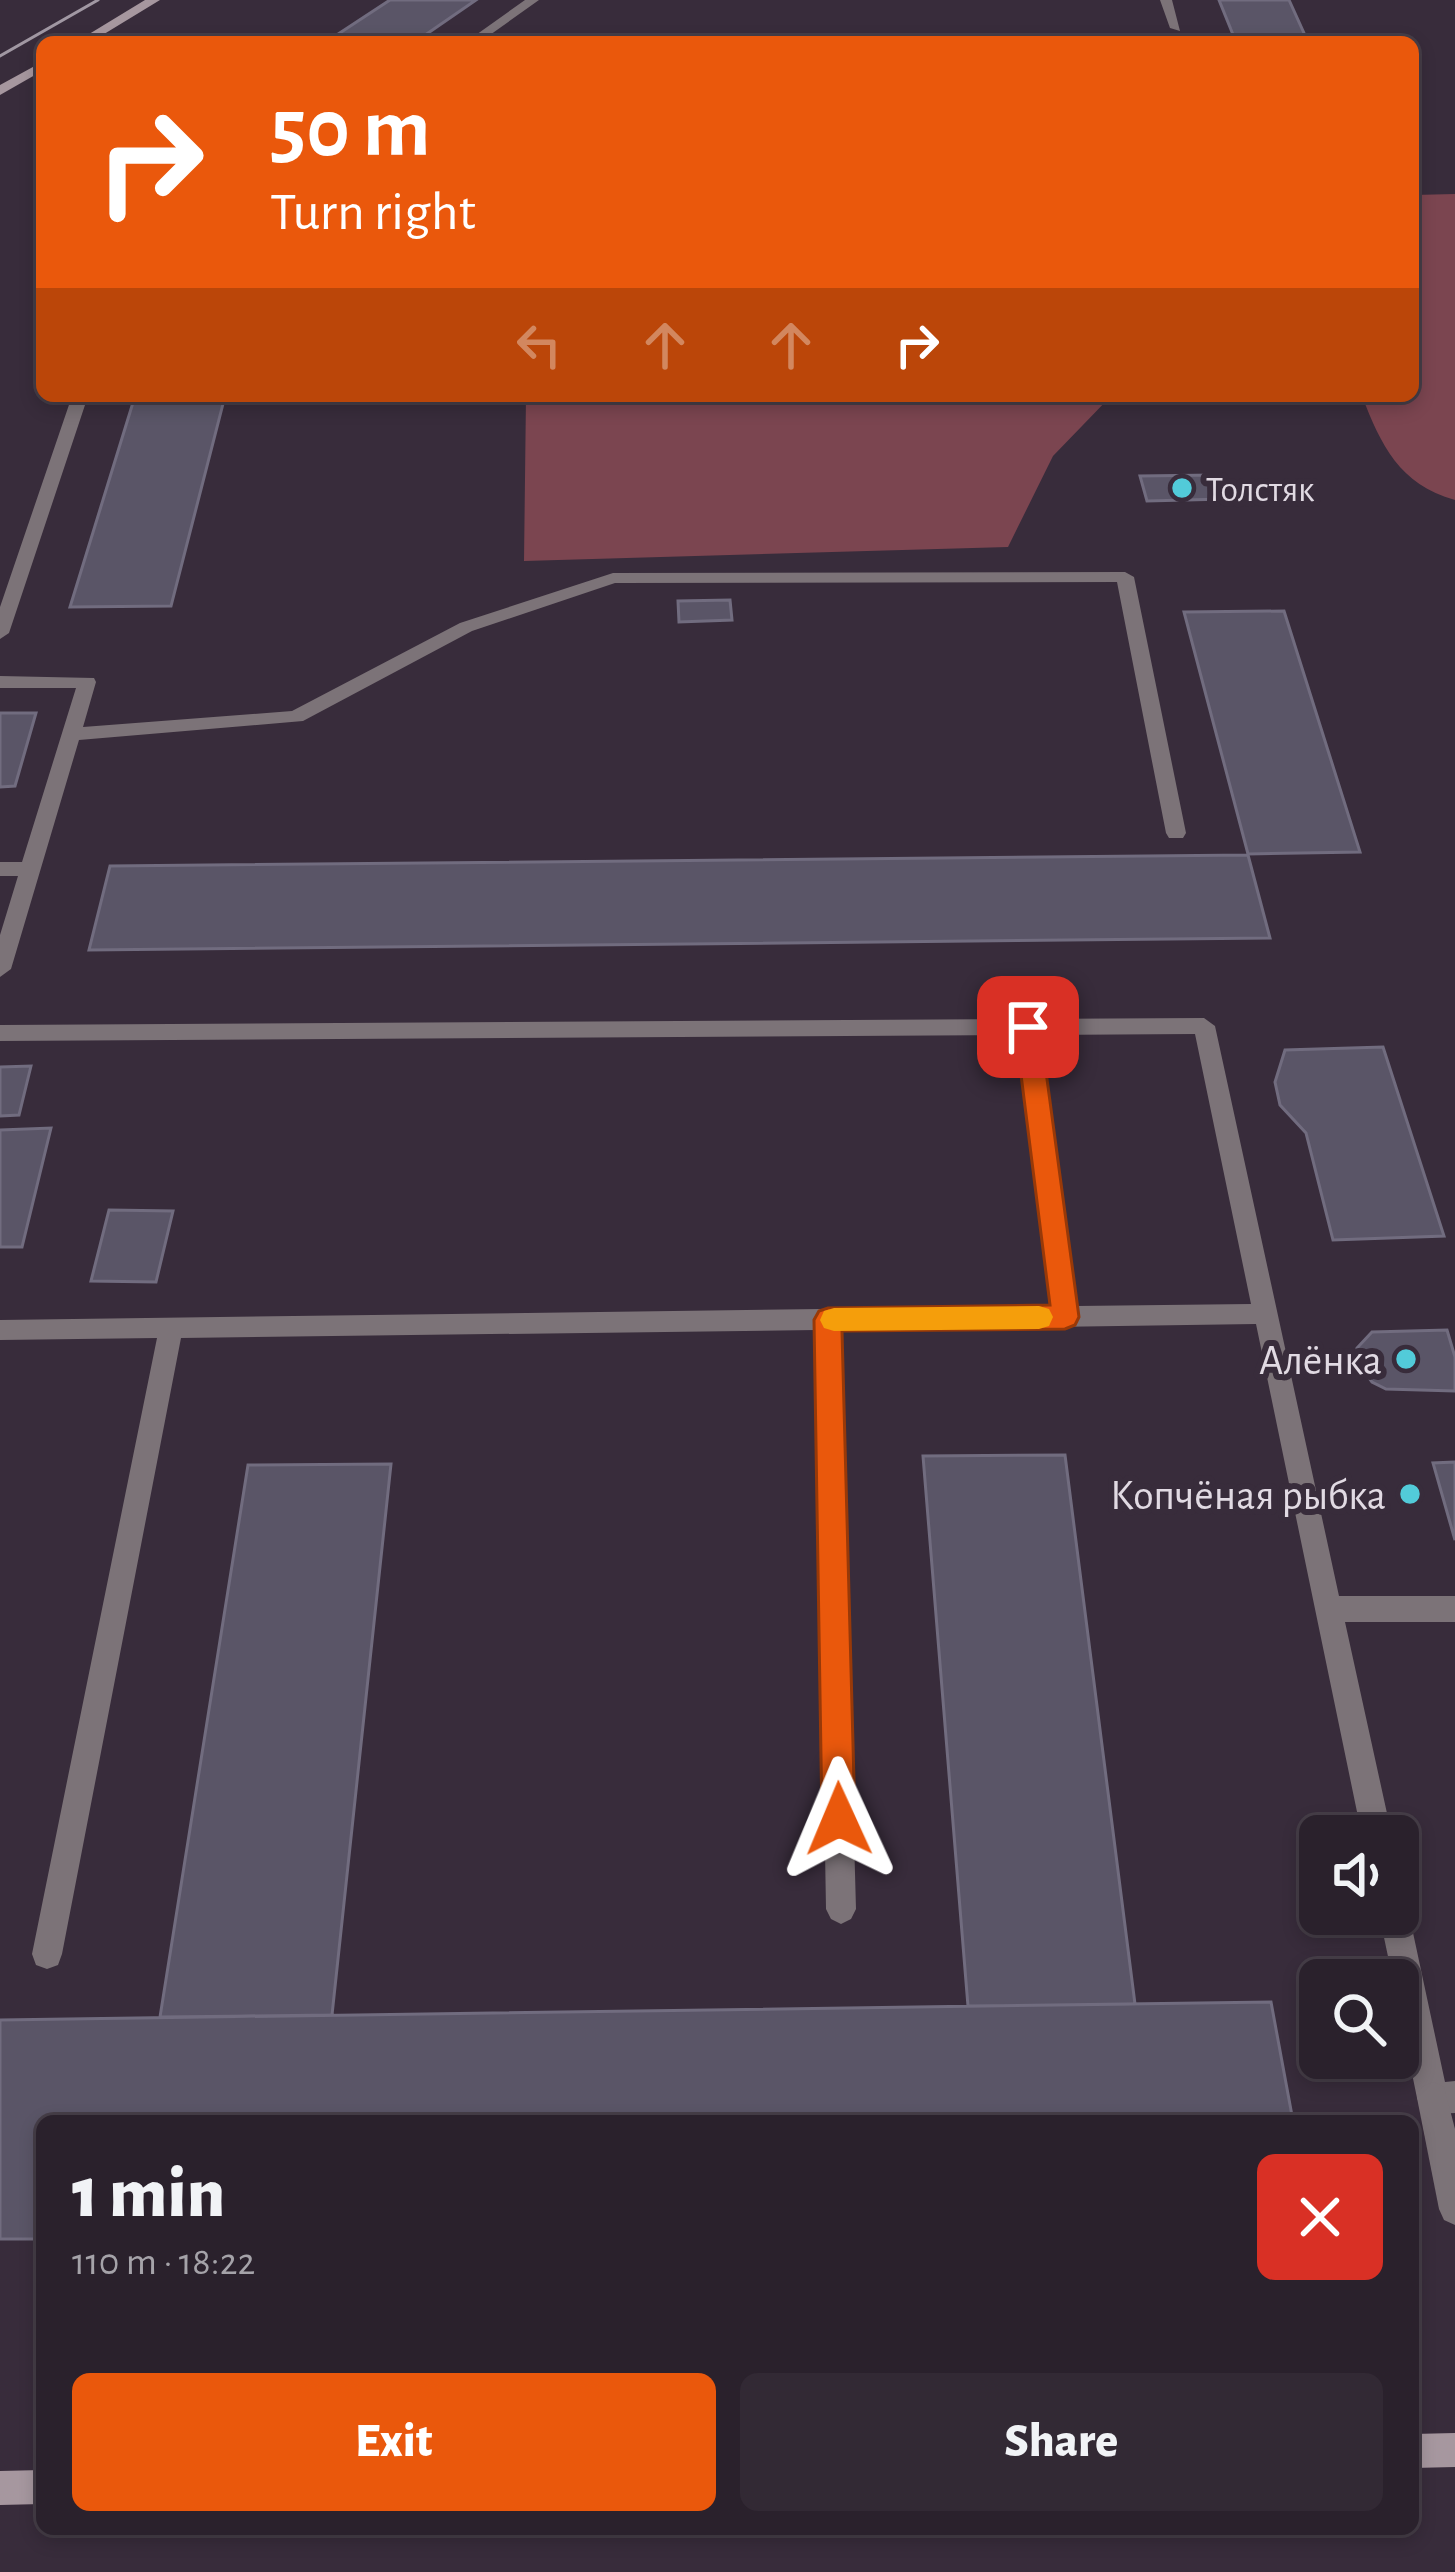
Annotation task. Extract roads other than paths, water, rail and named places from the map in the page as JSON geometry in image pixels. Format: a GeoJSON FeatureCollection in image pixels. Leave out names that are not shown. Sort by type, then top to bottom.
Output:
{"type":"FeatureCollection","features":[{"type":"Feature","properties":{"kind":"main road"},"geometry":{"type":"LineString","coordinates":[[92,36],[154,0]]}},
{"type":"Feature","properties":{"kind":"main road"},"geometry":{"type":"LineString","coordinates":[[0,92],[36,70]]}},
{"type":"Feature","properties":{"kind":"main road"},"geometry":{"type":"LineString","coordinates":[[1419,2451],[1455,2450]]}},
{"type":"Feature","properties":{"kind":"main road"},"geometry":{"type":"LineString","coordinates":[[0,2488],[36,2487]]}},
{"type":"Feature","properties":{"kind":"street"},"geometry":{"type":"LineString","coordinates":[[481,36],[533,0]]}},
{"type":"Feature","properties":{"kind":"street"},"geometry":{"type":"LineString","coordinates":[[1166,0],[1176,28]]}},
{"type":"Feature","properties":{"kind":"street"},"geometry":{"type":"LineString","coordinates":[[0,633],[78,402]]}},
{"type":"Feature","properties":{"kind":"street"},"geometry":{"type":"LineString","coordinates":[[71,734],[296,716],[466,627],[613,578],[1125,577],[1176,833]]}},
{"type":"Feature","properties":{"kind":"street"},"geometry":{"type":"LineString","coordinates":[[0,682],[87,682],[0,969]]}},
{"type":"Feature","properties":{"kind":"street"},"geometry":{"type":"LineString","coordinates":[[0,869],[30,868]]}},
{"type":"Feature","properties":{"kind":"street"},"geometry":{"type":"LineString","coordinates":[[0,1033],[1204,1026],[1372,1815]]}},
{"type":"Feature","properties":{"kind":"street"},"geometry":{"type":"LineString","coordinates":[[1028,1027],[1065,1317]]}},
{"type":"Feature","properties":{"kind":"street"},"geometry":{"type":"LineString","coordinates":[[0,1330],[1265,1314]]}},
{"type":"Feature","properties":{"kind":"street"},"geometry":{"type":"LineString","coordinates":[[828,1320],[841,1909]]}},
{"type":"Feature","properties":{"kind":"street"},"geometry":{"type":"LineString","coordinates":[[47,1954],[171,1328]]}},
{"type":"Feature","properties":{"kind":"street"},"geometry":{"type":"LineString","coordinates":[[1328,1609],[1455,1609]]}},
{"type":"Feature","properties":{"kind":"street"},"geometry":{"type":"LineString","coordinates":[[1400,1935],[1444,2097],[1455,2209]]}},
{"type":"Feature","properties":{"kind":"tram line"},"geometry":{"type":"LineString","coordinates":[[0,56],[98,0]]}},
{"type":"Feature","properties":{"kind":"place","name":"Толстяк"},"geometry":{"type":"Point","coordinates":[1182,488]}},
{"type":"Feature","properties":{"kind":"place","name":"Алёнка"},"geometry":{"type":"Point","coordinates":[1406,1359]}},
{"type":"Feature","properties":{"kind":"place","name":"Копчёная рыбка"},"geometry":{"type":"Point","coordinates":[1410,1494]}}]}
